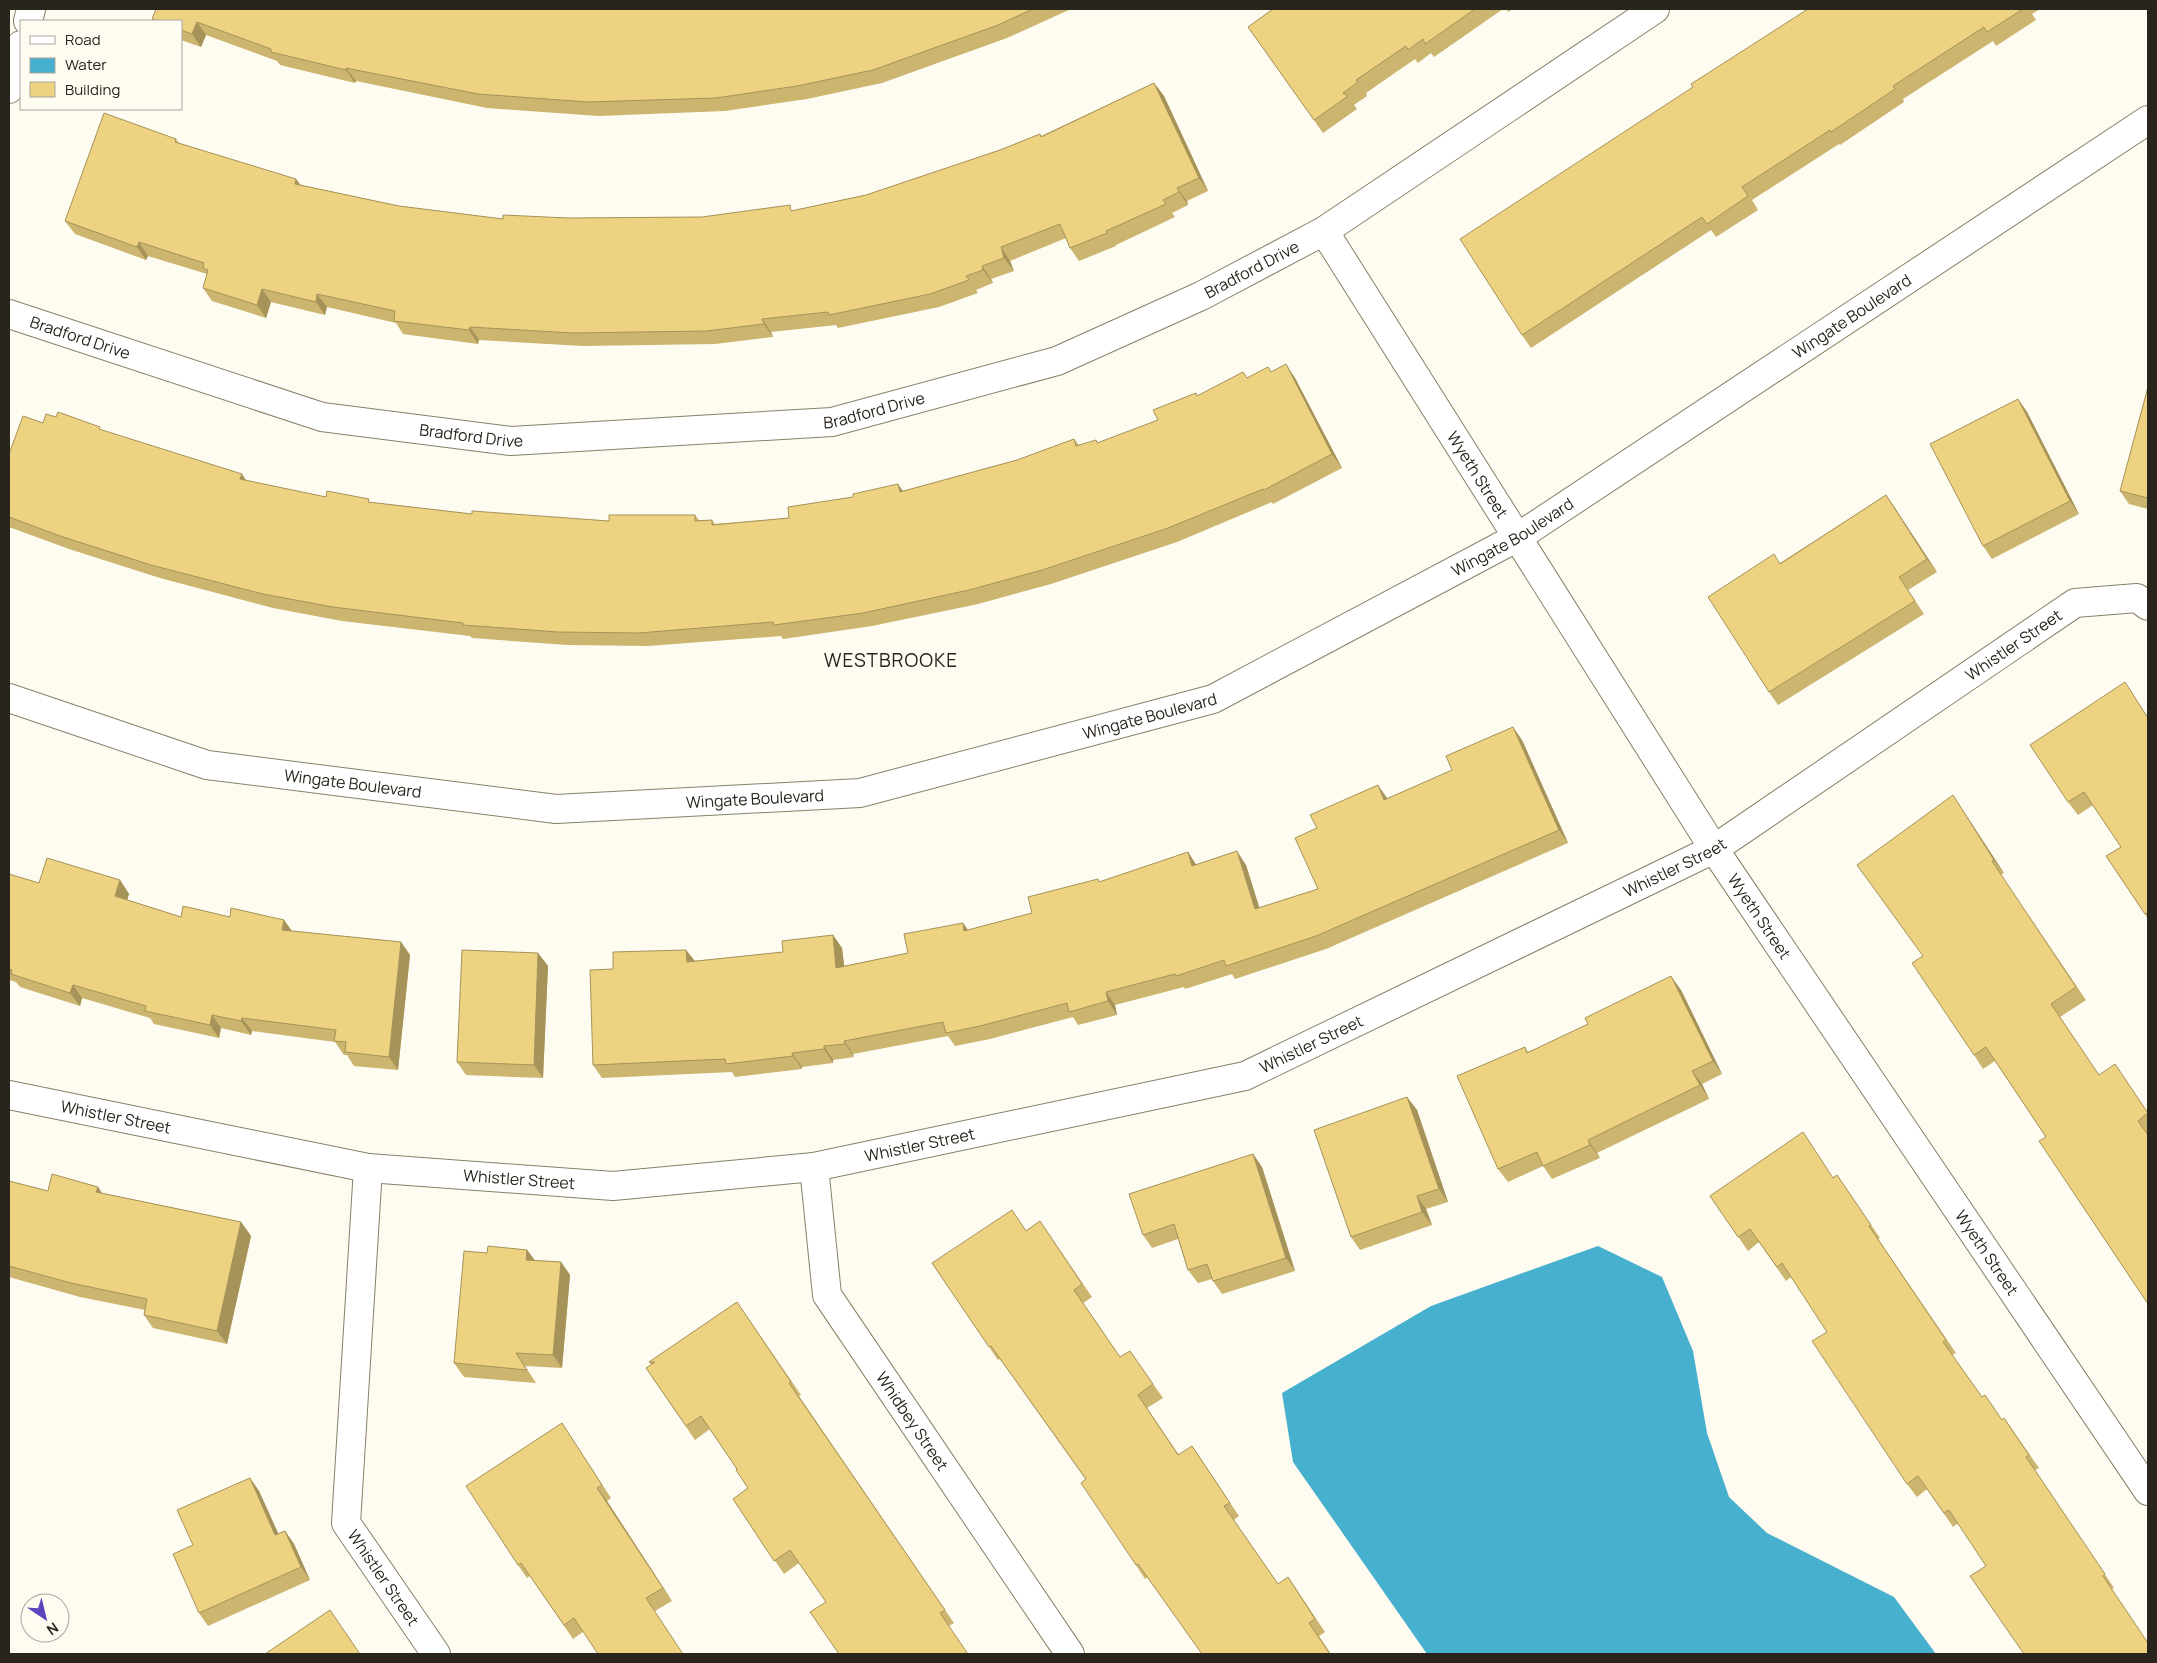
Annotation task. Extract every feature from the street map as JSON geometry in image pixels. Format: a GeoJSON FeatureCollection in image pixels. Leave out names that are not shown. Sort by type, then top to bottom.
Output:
{"type":"FeatureCollection","features":[{"type":"Feature","properties":{"kind":"street","name":"Bradford Drive"},"geometry":{"type":"LineString","coordinates":[[9,314],[322,417],[511,442],[832,422],[1057,361],[1200,296],[1324,230],[1655,9]]}},
{"type":"Feature","properties":{"kind":"street"},"geometry":{"type":"LineString","coordinates":[[9,89],[20,49]]}},
{"type":"Feature","properties":{"kind":"street","name":"Wingate Boulevard"},"geometry":{"type":"LineString","coordinates":[[9,698],[207,765],[556,810],[860,793],[1213,699],[1518,537],[2148,120]]}},
{"type":"Feature","properties":{"kind":"street","name":"Wyeth Street"},"geometry":{"type":"LineString","coordinates":[[1324,230],[1714,850],[2148,1491]]}},
{"type":"Feature","properties":{"kind":"street","name":"Whistler Street"},"geometry":{"type":"LineString","coordinates":[[9,1095],[368,1168],[613,1186],[814,1167],[1245,1076],[1714,850],[2075,603],[2137,598],[2148,606]]}},
{"type":"Feature","properties":{"kind":"street","name":"Whidbey Street"},"geometry":{"type":"LineString","coordinates":[[814,1167],[827,1295],[1070,1654]]}},
{"type":"Feature","properties":{"kind":"street","name":"Whistler Street"},"geometry":{"type":"LineString","coordinates":[[368,1168],[346,1523],[436,1654]]}},
{"type":"Feature","properties":{"kind":"water"},"geometry":{"type":"Polygon","coordinates":[[[1598,1246],[1662,1277],[1693,1351],[1707,1433],[1729,1497],[1767,1533],[1894,1597],[1936,1654],[1427,1654],[1293,1462],[1282,1393],[1431,1306],[1598,1246]]]}},
{"type":"Feature","properties":{"kind":"building"},"geometry":{"type":"Polygon","coordinates":[[[156,9],[1033,9],[998,25],[873,70],[797,86],[716,98],[588,102],[478,94],[346,68],[346,70],[271,52],[271,49],[197,22],[192,34],[182,30],[182,20],[152,19],[156,9]]]}},
{"type":"Feature","properties":{"kind":"building"},"geometry":{"type":"Polygon","coordinates":[[[1273,9],[1475,9],[1425,44],[1423,39],[1408,50],[1406,46],[1356,80],[1358,82],[1343,93],[1348,96],[1314,120],[1248,27],[1273,9]]]}},
{"type":"Feature","properties":{"kind":"building"},"geometry":{"type":"Polygon","coordinates":[[[1808,9],[2023,9],[1987,32],[1984,27],[1893,86],[1895,89],[1831,132],[1830,130],[1742,187],[1748,196],[1707,224],[1702,217],[1522,335],[1460,239],[1693,87],[1691,84],[1808,9]]]}},
{"type":"Feature","properties":{"kind":"building"},"geometry":{"type":"Polygon","coordinates":[[[1154,83],[1199,178],[1177,188],[1179,192],[1163,200],[1166,204],[1106,231],[1107,233],[1070,248],[1060,224],[1001,247],[1004,258],[982,266],[983,270],[966,276],[969,280],[930,294],[829,315],[828,312],[762,319],[764,324],[706,331],[573,333],[470,327],[469,330],[394,321],[395,311],[317,294],[316,302],[262,289],[257,305],[203,288],[208,270],[203,268],[204,263],[139,242],[137,247],[65,221],[104,113],[176,139],[175,142],[296,179],[295,184],[399,206],[503,219],[503,215],[568,218],[702,217],[790,205],[791,211],[866,195],[1000,150],[1040,134],[1041,137],[1154,83]]]}},
{"type":"Feature","properties":{"kind":"building"},"geometry":{"type":"Polygon","coordinates":[[[1286,364],[1332,454],[1264,490],[1168,528],[1042,570],[969,590],[863,613],[774,625],[773,622],[639,633],[558,632],[463,625],[463,623],[333,607],[263,594],[151,565],[60,536],[9,517],[9,454],[23,416],[43,423],[46,414],[56,417],[58,412],[100,427],[99,429],[242,474],[240,479],[326,497],[327,491],[369,499],[368,502],[472,514],[472,511],[609,521],[609,515],[695,515],[695,521],[712,520],[712,525],[789,518],[788,507],[853,497],[853,494],[898,484],[900,492],[1017,460],[1074,439],[1076,446],[1096,440],[1097,443],[1158,420],[1153,410],[1196,393],[1197,396],[1243,372],[1247,378],[1268,367],[1271,372],[1286,364]]]}},
{"type":"Feature","properties":{"kind":"building"},"geometry":{"type":"Polygon","coordinates":[[[2148,387],[2148,498],[2120,491],[2148,387]]]}},
{"type":"Feature","properties":{"kind":"building"},"geometry":{"type":"Polygon","coordinates":[[[2018,399],[2070,501],[1983,546],[1930,444],[2018,399]]]}},
{"type":"Feature","properties":{"kind":"building"},"geometry":{"type":"Polygon","coordinates":[[[1886,495],[1927,559],[1899,577],[1915,601],[1769,692],[1708,597],[1774,554],[1780,564],[1886,495]]]}},
{"type":"Feature","properties":{"kind":"building"},"geometry":{"type":"Polygon","coordinates":[[[2125,682],[2148,718],[2148,912],[2145,914],[2106,856],[2121,847],[2084,792],[2068,802],[2030,745],[2125,682]]]}},
{"type":"Feature","properties":{"kind":"building"},"geometry":{"type":"Polygon","coordinates":[[[1513,727],[1559,830],[1316,936],[1226,966],[1224,960],[1176,976],[1175,974],[1106,992],[1108,1001],[1069,1012],[1067,1003],[946,1033],[943,1022],[844,1041],[845,1044],[824,1046],[824,1049],[792,1053],[793,1056],[726,1064],[725,1059],[593,1065],[590,970],[613,969],[613,952],[686,950],[687,962],[783,952],[782,941],[833,935],[836,968],[908,953],[904,934],[963,923],[964,931],[1032,913],[1028,897],[1098,879],[1099,882],[1188,852],[1192,866],[1237,851],[1255,909],[1318,889],[1295,838],[1317,828],[1310,815],[1378,785],[1384,800],[1452,770],[1446,756],[1513,727]]]}},
{"type":"Feature","properties":{"kind":"building"},"geometry":{"type":"Polygon","coordinates":[[[1953,795],[1994,860],[1992,861],[2076,987],[2051,1004],[2099,1075],[2115,1064],[2148,1113],[2138,1121],[2148,1135],[2148,1304],[2039,1141],[2046,1137],[1986,1047],[1974,1055],[1912,963],[1923,956],[1857,865],[1953,795]]]}},
{"type":"Feature","properties":{"kind":"building"},"geometry":{"type":"Polygon","coordinates":[[[47,858],[120,880],[115,896],[181,917],[183,906],[230,917],[231,908],[284,920],[282,930],[401,942],[389,1057],[345,1052],[346,1042],[334,1041],[336,1030],[242,1018],[241,1021],[212,1015],[210,1025],[145,1011],[146,1006],[73,985],[70,993],[11,974],[12,970],[9,969],[9,874],[39,883],[47,858]]]}},
{"type":"Feature","properties":{"kind":"building"},"geometry":{"type":"Polygon","coordinates":[[[462,950],[538,953],[534,1065],[457,1062],[462,950]]]}},
{"type":"Feature","properties":{"kind":"building"},"geometry":{"type":"Polygon","coordinates":[[[1671,976],[1713,1061],[1692,1071],[1700,1085],[1588,1140],[1590,1145],[1543,1166],[1537,1152],[1498,1169],[1457,1076],[1525,1047],[1527,1053],[1588,1024],[1585,1018],[1671,976]]]}},
{"type":"Feature","properties":{"kind":"building"},"geometry":{"type":"Polygon","coordinates":[[[1407,1097],[1439,1189],[1417,1196],[1422,1212],[1351,1237],[1314,1130],[1407,1097]]]}},
{"type":"Feature","properties":{"kind":"building"},"geometry":{"type":"Polygon","coordinates":[[[1803,1132],[1833,1178],[1837,1175],[1871,1225],[1869,1226],[1946,1340],[1943,1342],[1982,1397],[1985,1395],[2002,1420],[2004,1418],[2029,1455],[2026,1457],[2105,1574],[2103,1576],[2148,1643],[2148,1654],[2024,1654],[1970,1576],[1986,1566],[1949,1510],[1944,1513],[1918,1476],[1907,1484],[1812,1341],[1827,1332],[1782,1263],[1777,1267],[1750,1229],[1738,1237],[1710,1196],[1803,1132]]]}},
{"type":"Feature","properties":{"kind":"building"},"geometry":{"type":"Polygon","coordinates":[[[1253,1154],[1286,1258],[1213,1281],[1207,1264],[1188,1270],[1174,1224],[1143,1235],[1129,1194],[1253,1154]]]}},
{"type":"Feature","properties":{"kind":"building"},"geometry":{"type":"Polygon","coordinates":[[[52,1174],[98,1187],[96,1192],[241,1222],[217,1331],[144,1315],[147,1299],[71,1283],[9,1266],[9,1181],[48,1191],[52,1174]]]}},
{"type":"Feature","properties":{"kind":"building"},"geometry":{"type":"Polygon","coordinates":[[[1012,1210],[1026,1231],[1040,1221],[1082,1284],[1074,1290],[1120,1357],[1130,1351],[1153,1384],[1138,1395],[1178,1455],[1192,1446],[1230,1503],[1224,1506],[1278,1584],[1288,1577],[1315,1619],[1309,1623],[1330,1654],[1202,1654],[1138,1564],[1136,1565],[1081,1483],[1086,1479],[991,1346],[989,1347],[932,1263],[1012,1210]]]}},
{"type":"Feature","properties":{"kind":"building"},"geometry":{"type":"Polygon","coordinates":[[[488,1246],[527,1250],[526,1260],[561,1262],[553,1355],[516,1353],[527,1370],[454,1363],[464,1251],[487,1253],[488,1246]]]}},
{"type":"Feature","properties":{"kind":"building"},"geometry":{"type":"Polygon","coordinates":[[[737,1302],[791,1382],[789,1383],[945,1610],[940,1613],[968,1654],[839,1654],[810,1612],[826,1602],[790,1550],[774,1561],[733,1499],[748,1488],[737,1469],[701,1416],[686,1426],[646,1368],[655,1362],[649,1362],[737,1302]]]}},
{"type":"Feature","properties":{"kind":"building"},"geometry":{"type":"Polygon","coordinates":[[[562,1423],[602,1485],[597,1488],[663,1588],[646,1598],[683,1654],[598,1654],[574,1618],[564,1625],[521,1563],[518,1565],[466,1486],[562,1423]]]}},
{"type":"Feature","properties":{"kind":"building"},"geometry":{"type":"Polygon","coordinates":[[[250,1478],[275,1535],[285,1531],[301,1567],[199,1613],[173,1554],[193,1545],[177,1510],[250,1478]]]}},
{"type":"Feature","properties":{"kind":"building"},"geometry":{"type":"Polygon","coordinates":[[[330,1610],[360,1654],[265,1654],[330,1610]]]}},
{"type":"Feature","properties":{"kind":"district","name":"WESTBROOKE"},"geometry":{"type":"Point","coordinates":[891,660]}}]}
